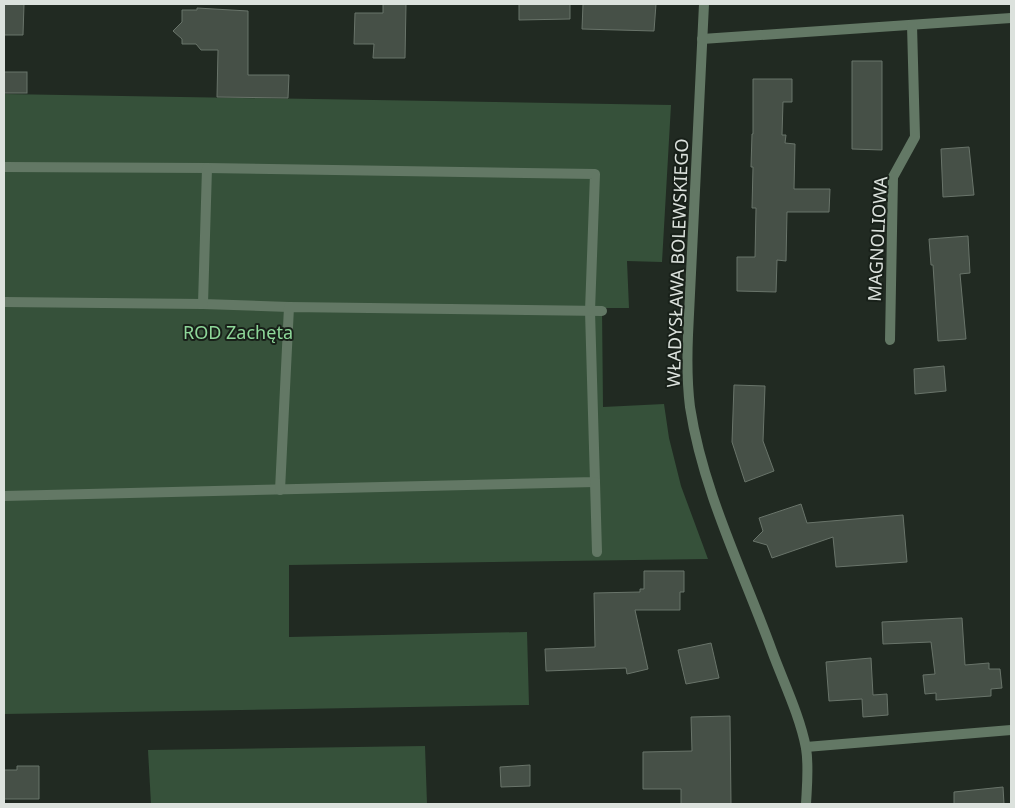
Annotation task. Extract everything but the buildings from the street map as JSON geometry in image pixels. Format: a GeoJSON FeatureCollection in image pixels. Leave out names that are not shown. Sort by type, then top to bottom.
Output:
{"type":"FeatureCollection","features":[{"type":"Feature","properties":{"kind":"street","name":"WŁADYSŁAWA BOLEWSKIEGO"},"geometry":{"type":"LineString","coordinates":[[704,4],[688,335],[687,372],[690,407],[697,442],[710,487],[763,626],[806,747],[808,769],[806,804]]}},
{"type":"Feature","properties":{"kind":"street"},"geometry":{"type":"LineString","coordinates":[[702,39],[1011,18]]}},
{"type":"Feature","properties":{"kind":"street","name":"MAGNOLIOWA"},"geometry":{"type":"LineString","coordinates":[[890,340],[892,177],[915,136],[912,25]]}},
{"type":"Feature","properties":{"kind":"street"},"geometry":{"type":"LineString","coordinates":[[4,167],[594,174],[590,311],[598,552]]}},
{"type":"Feature","properties":{"kind":"street"},"geometry":{"type":"LineString","coordinates":[[203,304],[207,168]]}},
{"type":"Feature","properties":{"kind":"street"},"geometry":{"type":"LineString","coordinates":[[4,302],[203,304],[289,308],[602,311]]}},
{"type":"Feature","properties":{"kind":"street"},"geometry":{"type":"LineString","coordinates":[[280,490],[289,308]]}},
{"type":"Feature","properties":{"kind":"street"},"geometry":{"type":"LineString","coordinates":[[4,496],[595,482]]}},
{"type":"Feature","properties":{"kind":"street"},"geometry":{"type":"LineString","coordinates":[[806,747],[1011,730]]}},
{"type":"Feature","properties":{"kind":"green space","name":"ROD Zachęta"},"geometry":{"type":"Polygon","coordinates":[[[4,94],[671,105],[662,262],[627,261],[629,308],[602,308],[603,407],[664,404],[669,438],[681,486],[708,559],[289,565],[289,637],[527,632],[529,705],[4,714],[4,94]]]}},
{"type":"Feature","properties":{"kind":"green space"},"geometry":{"type":"Polygon","coordinates":[[[425,746],[427,804],[151,804],[148,750],[425,746]]]}}]}
